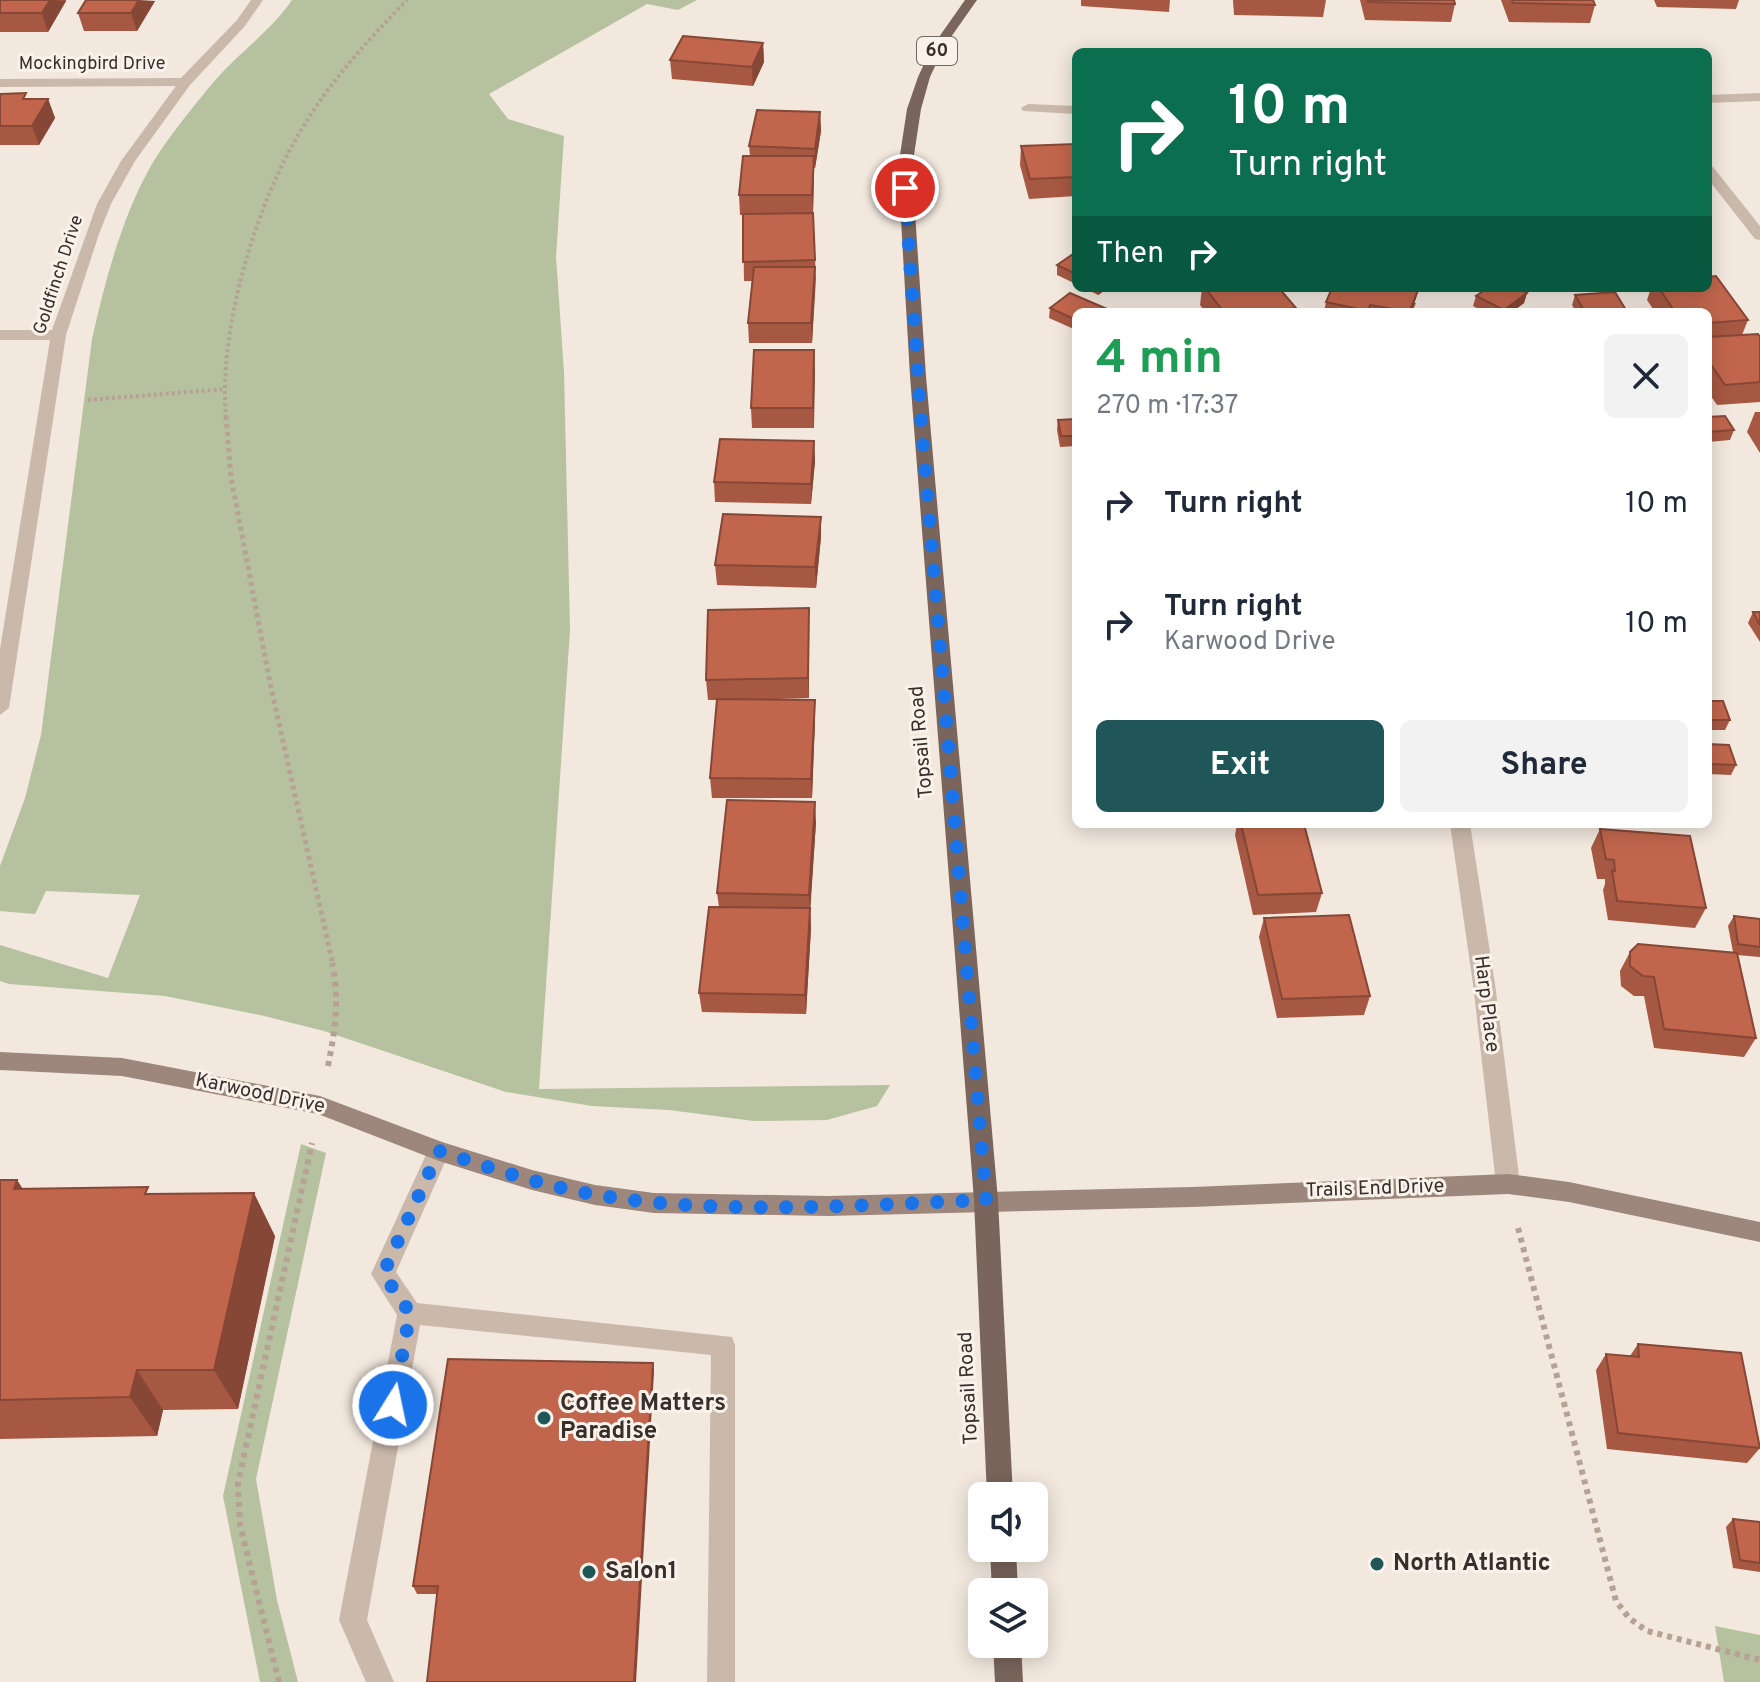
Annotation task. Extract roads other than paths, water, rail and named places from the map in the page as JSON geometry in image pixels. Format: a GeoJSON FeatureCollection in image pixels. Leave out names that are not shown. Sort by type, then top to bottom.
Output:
{"type":"FeatureCollection","features":[{"type":"Feature","properties":{"kind":"main road","name":"Topsail Road"},"geometry":{"type":"LineString","coordinates":[[971,0],[938,47],[914,109],[905,168],[914,317],[986,1200],[999,1482]]}},
{"type":"Feature","properties":{"kind":"main road","name":"Karwood Drive"},"geometry":{"type":"LineString","coordinates":[[0,1061],[122,1067],[320,1105],[439,1151],[532,1180],[595,1195],[654,1203],[828,1206],[986,1200]]}},
{"type":"Feature","properties":{"kind":"main road","name":"Trails End Drive"},"geometry":{"type":"LineString","coordinates":[[986,1200],[1192,1197],[1508,1184],[1569,1192],[1760,1232]]}},
{"type":"Feature","properties":{"kind":"main road"},"geometry":{"type":"LineString","coordinates":[[1008,1658],[1009,1682]]}},
{"type":"Feature","properties":{"kind":"street","name":"Goldfinch Drive"},"geometry":{"type":"LineString","coordinates":[[0,708],[5,643],[58,335],[92,234],[114,182],[185,82],[241,23],[257,0]]}},
{"type":"Feature","properties":{"kind":"street","name":"Mockingbird Drive"},"geometry":{"type":"LineString","coordinates":[[0,83],[185,82]]}},
{"type":"Feature","properties":{"kind":"street"},"geometry":{"type":"LineString","coordinates":[[1712,99],[1760,97]]}},
{"type":"Feature","properties":{"kind":"street"},"geometry":{"type":"LineString","coordinates":[[1028,108],[1072,110]]}},
{"type":"Feature","properties":{"kind":"street"},"geometry":{"type":"LineString","coordinates":[[1712,175],[1760,236]]}},
{"type":"Feature","properties":{"kind":"street"},"geometry":{"type":"LineString","coordinates":[[0,335],[58,335]]}},
{"type":"Feature","properties":{"kind":"street","name":"Harp Place"},"geometry":{"type":"LineString","coordinates":[[1461,828],[1484,984],[1508,1184]]}},
{"type":"Feature","properties":{"kind":"street"},"geometry":{"type":"LineString","coordinates":[[380,1682],[353,1620],[410,1313],[383,1274],[439,1151]]}},
{"type":"Feature","properties":{"kind":"street"},"geometry":{"type":"LineString","coordinates":[[410,1313],[723,1345],[721,1682]]}},
{"type":"Feature","properties":{"kind":"place","name":"Coffee Matters Paradise"},"geometry":{"type":"Point","coordinates":[544,1418]}},
{"type":"Feature","properties":{"kind":"place","name":"North Atlantic"},"geometry":{"type":"Point","coordinates":[1377,1564]}},
{"type":"Feature","properties":{"kind":"place","name":"Salon1"},"geometry":{"type":"Point","coordinates":[589,1572]}}]}
